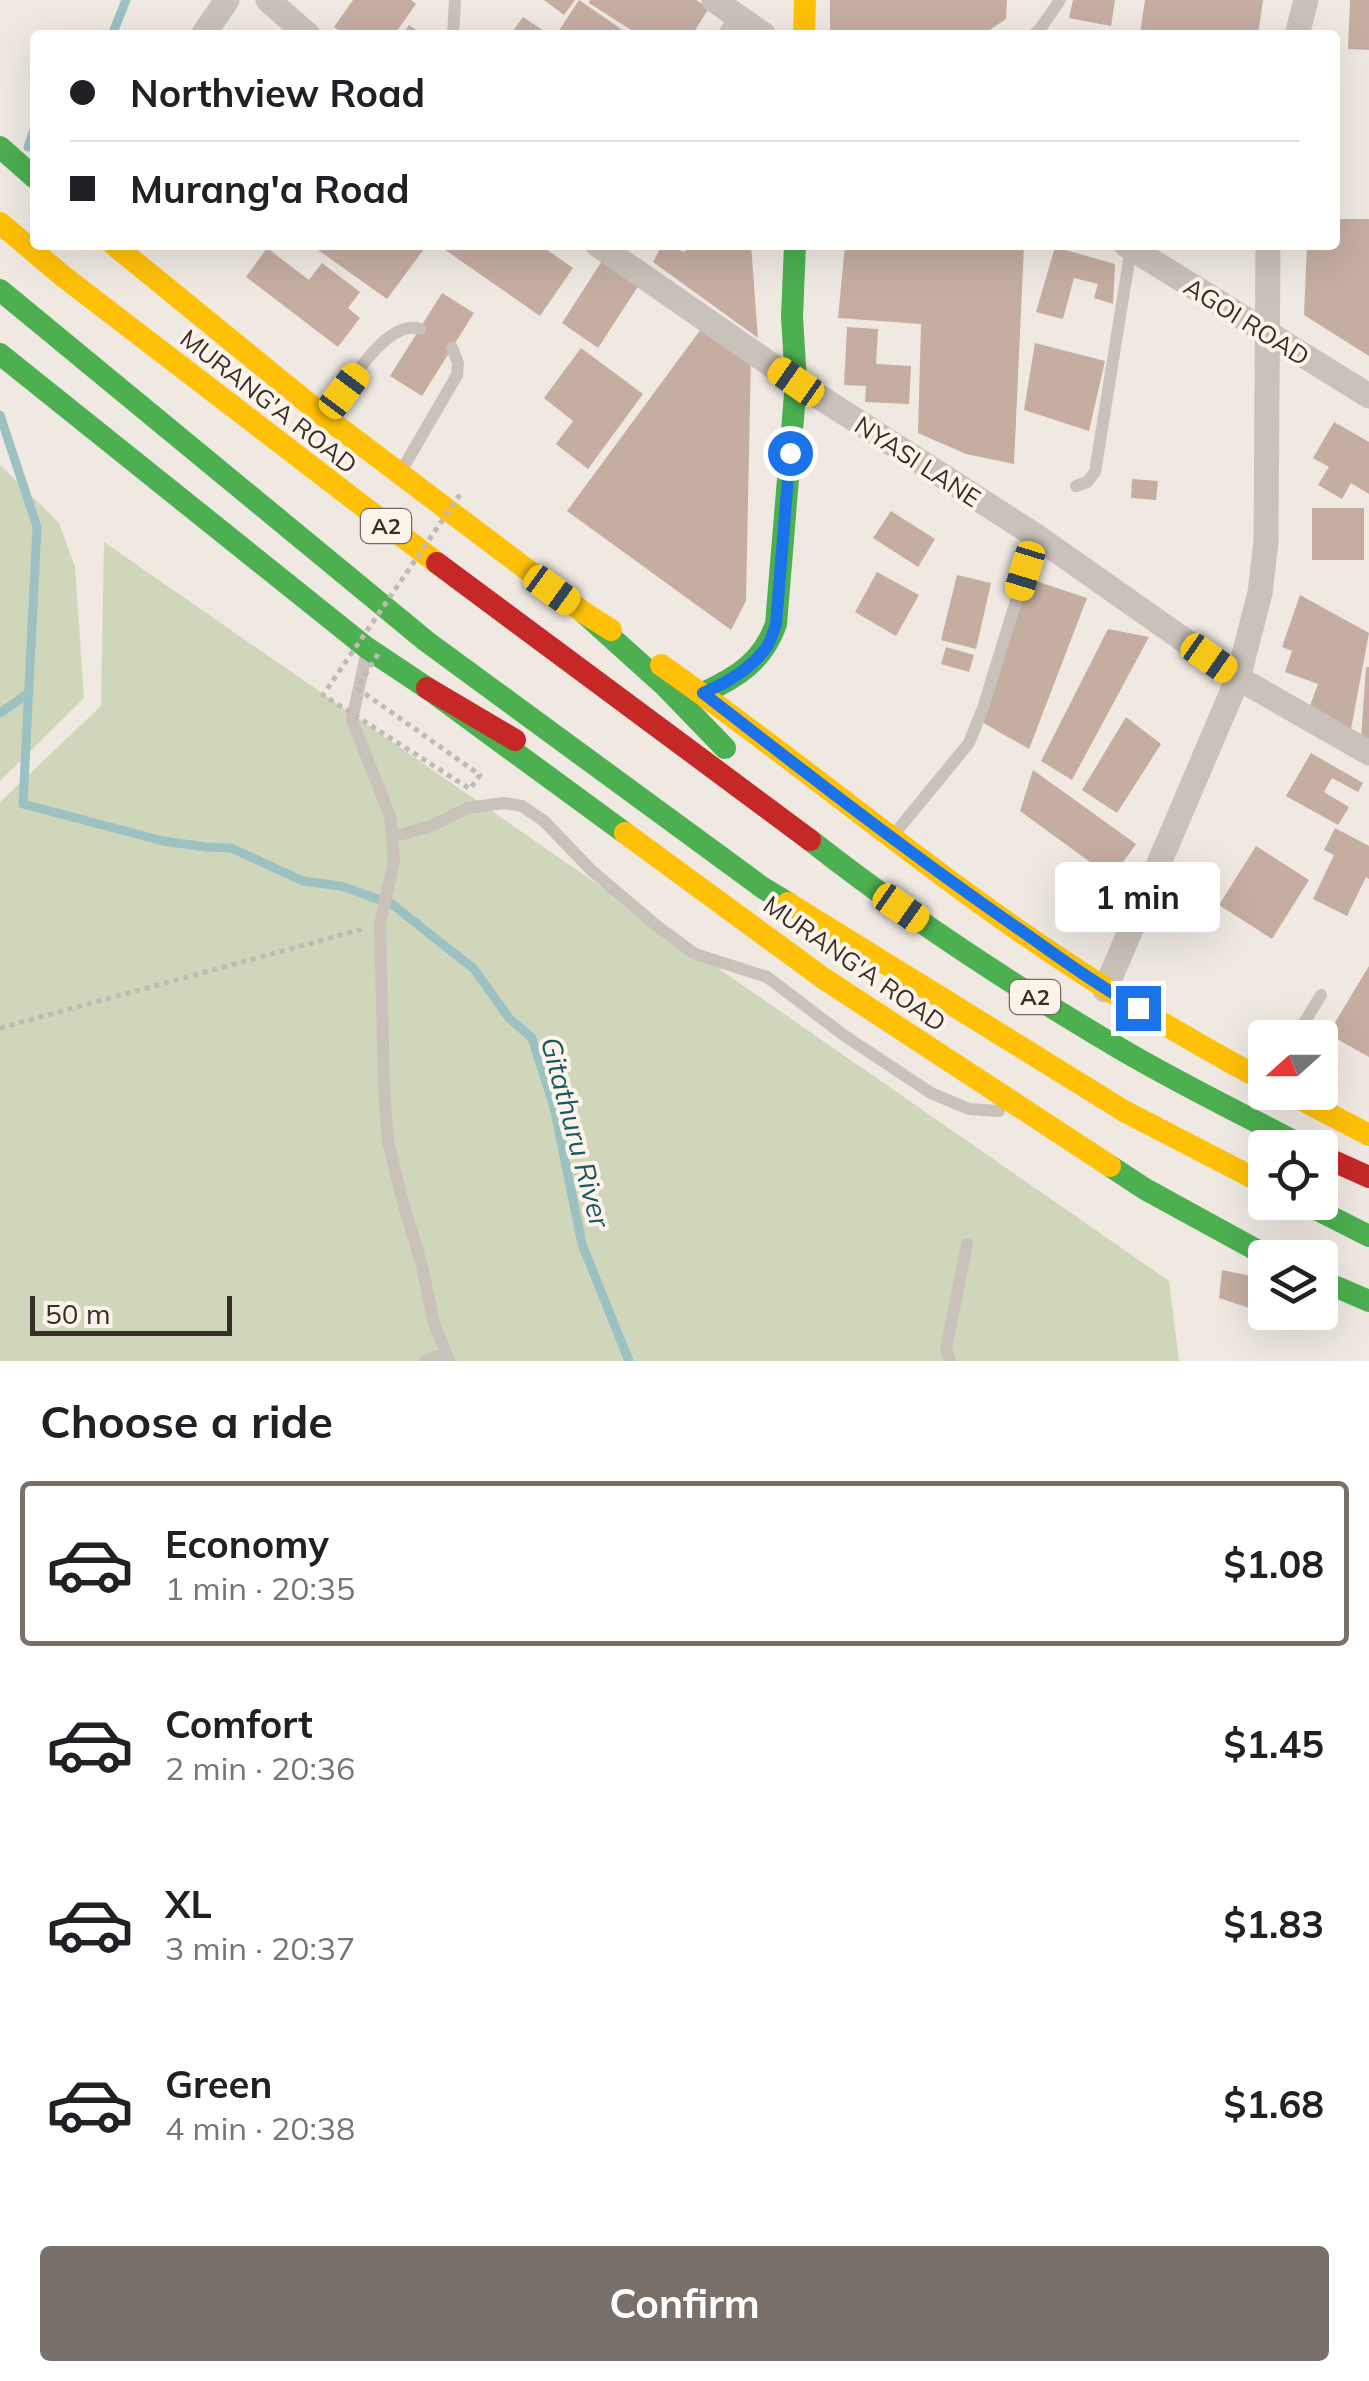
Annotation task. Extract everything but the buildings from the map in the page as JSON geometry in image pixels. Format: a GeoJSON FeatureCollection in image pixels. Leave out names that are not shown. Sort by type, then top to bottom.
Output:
{"type":"FeatureCollection","features":[{"type":"Feature","properties":{"kind":"main road"},"geometry":{"type":"LineString","coordinates":[[804,30],[805,0]]}},
{"type":"Feature","properties":{"kind":"main road"},"geometry":{"type":"LineString","coordinates":[[0,148],[30,174]]}},
{"type":"Feature","properties":{"kind":"main road","name":"MURANG'A ROAD"},"geometry":{"type":"LineString","coordinates":[[0,223],[30,248]]}},
{"type":"Feature","properties":{"kind":"main road","name":"MURANG'A ROAD"},"geometry":{"type":"LineString","coordinates":[[33,250],[360,506],[871,888],[990,969],[1122,1050],[1272,1130]]}},
{"type":"Feature","properties":{"kind":"main road","name":"MURANG'A ROAD"},"geometry":{"type":"LineString","coordinates":[[120,250],[400,475],[583,612],[703,693],[891,837],[1106,990],[1248,1072]]}},
{"type":"Feature","properties":{"kind":"main road"},"geometry":{"type":"LineString","coordinates":[[703,693],[725,683],[767,648],[776,624],[796,382],[792,317],[795,250]]}},
{"type":"Feature","properties":{"kind":"main road","name":"MURANG'A ROAD"},"geometry":{"type":"LineString","coordinates":[[0,290],[426,642],[763,888],[1124,1111],[1248,1175]]}},
{"type":"Feature","properties":{"kind":"main road","name":"MURANG'A ROAD"},"geometry":{"type":"LineString","coordinates":[[0,354],[373,651],[824,978],[1145,1189],[1248,1245]]}},
{"type":"Feature","properties":{"kind":"main road"},"geometry":{"type":"LineString","coordinates":[[583,612],[744,768],[781,818]]}},
{"type":"Feature","properties":{"kind":"main road"},"geometry":{"type":"LineString","coordinates":[[427,688],[763,888]]}},
{"type":"Feature","properties":{"kind":"main road"},"geometry":{"type":"LineString","coordinates":[[1321,1110],[1369,1135]]}},
{"type":"Feature","properties":{"kind":"main road"},"geometry":{"type":"LineString","coordinates":[[1338,1162],[1369,1177]]}},
{"type":"Feature","properties":{"kind":"main road"},"geometry":{"type":"LineString","coordinates":[[1337,1220],[1369,1236]]}},
{"type":"Feature","properties":{"kind":"main road"},"geometry":{"type":"LineString","coordinates":[[1338,1287],[1369,1300]]}},
{"type":"Feature","properties":{"kind":"street"},"geometry":{"type":"LineString","coordinates":[[207,30],[228,0]]}},
{"type":"Feature","properties":{"kind":"street"},"geometry":{"type":"LineString","coordinates":[[268,0],[302,30]]}},
{"type":"Feature","properties":{"kind":"street"},"geometry":{"type":"LineString","coordinates":[[714,0],[729,25]]}},
{"type":"Feature","properties":{"kind":"street"},"geometry":{"type":"LineString","coordinates":[[1298,30],[1306,0]]}},
{"type":"Feature","properties":{"kind":"street","name":"NYASI LANE"},"geometry":{"type":"LineString","coordinates":[[605,250],[796,382],[1036,536],[1238,678],[1369,753]]}},
{"type":"Feature","properties":{"kind":"street","name":"AGOI ROAD"},"geometry":{"type":"LineString","coordinates":[[1134,250],[1369,396]]}},
{"type":"Feature","properties":{"kind":"street"},"geometry":{"type":"LineString","coordinates":[[1106,990],[1238,678],[1260,593],[1266,542],[1268,250]]}},
{"type":"Feature","properties":{"kind":"lane"},"geometry":{"type":"LineString","coordinates":[[453,30],[455,0]]}},
{"type":"Feature","properties":{"kind":"lane"},"geometry":{"type":"LineString","coordinates":[[1039,30],[1060,0]]}},
{"type":"Feature","properties":{"kind":"lane"},"geometry":{"type":"LineString","coordinates":[[1076,486],[1087,482],[1095,472],[1127,250]]}},
{"type":"Feature","properties":{"kind":"lane"},"geometry":{"type":"LineString","coordinates":[[325,417],[382,340],[410,326],[420,329]]}},
{"type":"Feature","properties":{"kind":"lane"},"geometry":{"type":"LineString","coordinates":[[400,475],[457,375],[458,362],[452,348]]}},
{"type":"Feature","properties":{"kind":"lane"},"geometry":{"type":"LineString","coordinates":[[891,837],[969,743],[1036,536]]}},
{"type":"Feature","properties":{"kind":"lane"},"geometry":{"type":"LineString","coordinates":[[373,651],[352,720],[390,816],[394,862],[380,924],[388,1142],[434,1323],[447,1357],[424,1361]]}},
{"type":"Feature","properties":{"kind":"lane"},"geometry":{"type":"LineString","coordinates":[[392,837],[431,826],[467,808],[504,803],[522,806],[544,821],[592,870],[656,925],[695,954],[767,976],[845,1036],[931,1093],[969,1109],[1026,1113]]}},
{"type":"Feature","properties":{"kind":"lane"},"geometry":{"type":"LineString","coordinates":[[1306,1020],[1321,995]]}},
{"type":"Feature","properties":{"kind":"lane"},"geometry":{"type":"LineString","coordinates":[[950,1361],[946,1349],[968,1244]]}},
{"type":"Feature","properties":{"kind":"path"},"geometry":{"type":"LineString","coordinates":[[373,651],[357,688],[480,775],[470,789],[322,695],[461,493]]}},
{"type":"Feature","properties":{"kind":"path"},"geometry":{"type":"LineString","coordinates":[[0,1028],[380,924]]}},
{"type":"Feature","properties":{"kind":"green space"},"geometry":{"type":"Polygon","coordinates":[[[0,465],[59,523],[75,567],[84,698],[0,781],[0,465]]]}},
{"type":"Feature","properties":{"kind":"green space"},"geometry":{"type":"Polygon","coordinates":[[[104,542],[1169,1281],[1179,1361],[0,1361],[0,802],[101,706],[104,542]]]}},
{"type":"Feature","properties":{"kind":"waterway"},"geometry":{"type":"LineString","coordinates":[[114,30],[126,0]]}},
{"type":"Feature","properties":{"kind":"waterway"},"geometry":{"type":"LineString","coordinates":[[28,147],[30,141]]}},
{"type":"Feature","properties":{"kind":"waterway","name":"Gitathuru River"},"geometry":{"type":"LineString","coordinates":[[0,415],[37,527],[23,804],[163,841],[231,848],[303,881],[341,886],[392,904],[474,969],[509,1018],[532,1038],[554,1107],[582,1244],[629,1361]]}},
{"type":"Feature","properties":{"kind":"waterway"},"geometry":{"type":"LineString","coordinates":[[0,713],[29,693]]}},
{"type":"Feature","properties":{"kind":"traffic: fast"},"geometry":{"type":"LineString","coordinates":[[0,147],[30,174]]}},
{"type":"Feature","properties":{"kind":"traffic: fast"},"geometry":{"type":"LineString","coordinates":[[703,693],[748,666],[764,648],[776,624],[796,382],[792,317],[795,250]]}},
{"type":"Feature","properties":{"kind":"traffic: fast"},"geometry":{"type":"LineString","coordinates":[[0,290],[426,641],[788,903]]}},
{"type":"Feature","properties":{"kind":"traffic: fast"},"geometry":{"type":"LineString","coordinates":[[0,354],[367,648],[625,833]]}},
{"type":"Feature","properties":{"kind":"traffic: fast"},"geometry":{"type":"LineString","coordinates":[[583,612],[665,686],[725,748]]}},
{"type":"Feature","properties":{"kind":"traffic: fast"},"geometry":{"type":"LineString","coordinates":[[810,840],[923,923],[1039,1000],[1165,1074],[1272,1130]]}},
{"type":"Feature","properties":{"kind":"traffic: fast"},"geometry":{"type":"LineString","coordinates":[[1110,1166],[1248,1245]]}},
{"type":"Feature","properties":{"kind":"traffic: fast"},"geometry":{"type":"LineString","coordinates":[[1337,1220],[1369,1236]]}},
{"type":"Feature","properties":{"kind":"traffic: fast"},"geometry":{"type":"LineString","coordinates":[[1338,1288],[1369,1301]]}},
{"type":"Feature","properties":{"kind":"traffic: slow"},"geometry":{"type":"LineString","coordinates":[[804,30],[805,0]]}},
{"type":"Feature","properties":{"kind":"traffic: slow"},"geometry":{"type":"LineString","coordinates":[[0,223],[30,248]]}},
{"type":"Feature","properties":{"kind":"traffic: slow"},"geometry":{"type":"LineString","coordinates":[[32,250],[437,563]]}},
{"type":"Feature","properties":{"kind":"traffic: slow"},"geometry":{"type":"LineString","coordinates":[[120,250],[325,417],[611,630]]}},
{"type":"Feature","properties":{"kind":"traffic: slow"},"geometry":{"type":"LineString","coordinates":[[661,665],[1014,927],[1120,997],[1248,1071]]}},
{"type":"Feature","properties":{"kind":"traffic: slow"},"geometry":{"type":"LineString","coordinates":[[625,833],[823,978],[1110,1166]]}},
{"type":"Feature","properties":{"kind":"traffic: slow"},"geometry":{"type":"LineString","coordinates":[[788,903],[1124,1111],[1248,1175]]}},
{"type":"Feature","properties":{"kind":"traffic: slow"},"geometry":{"type":"LineString","coordinates":[[1321,1110],[1369,1135]]}},
{"type":"Feature","properties":{"kind":"traffic: jam"},"geometry":{"type":"LineString","coordinates":[[437,563],[810,840]]}},
{"type":"Feature","properties":{"kind":"traffic: jam"},"geometry":{"type":"LineString","coordinates":[[427,688],[515,740]]}},
{"type":"Feature","properties":{"kind":"traffic: jam"},"geometry":{"type":"LineString","coordinates":[[1338,1163],[1369,1177]]}},
{"type":"Feature","properties":{"kind":"route"},"geometry":{"type":"LineString","coordinates":[[790,453],[776,624],[767,648],[725,683],[703,693],[988,908],[1138,1008]]}}]}
